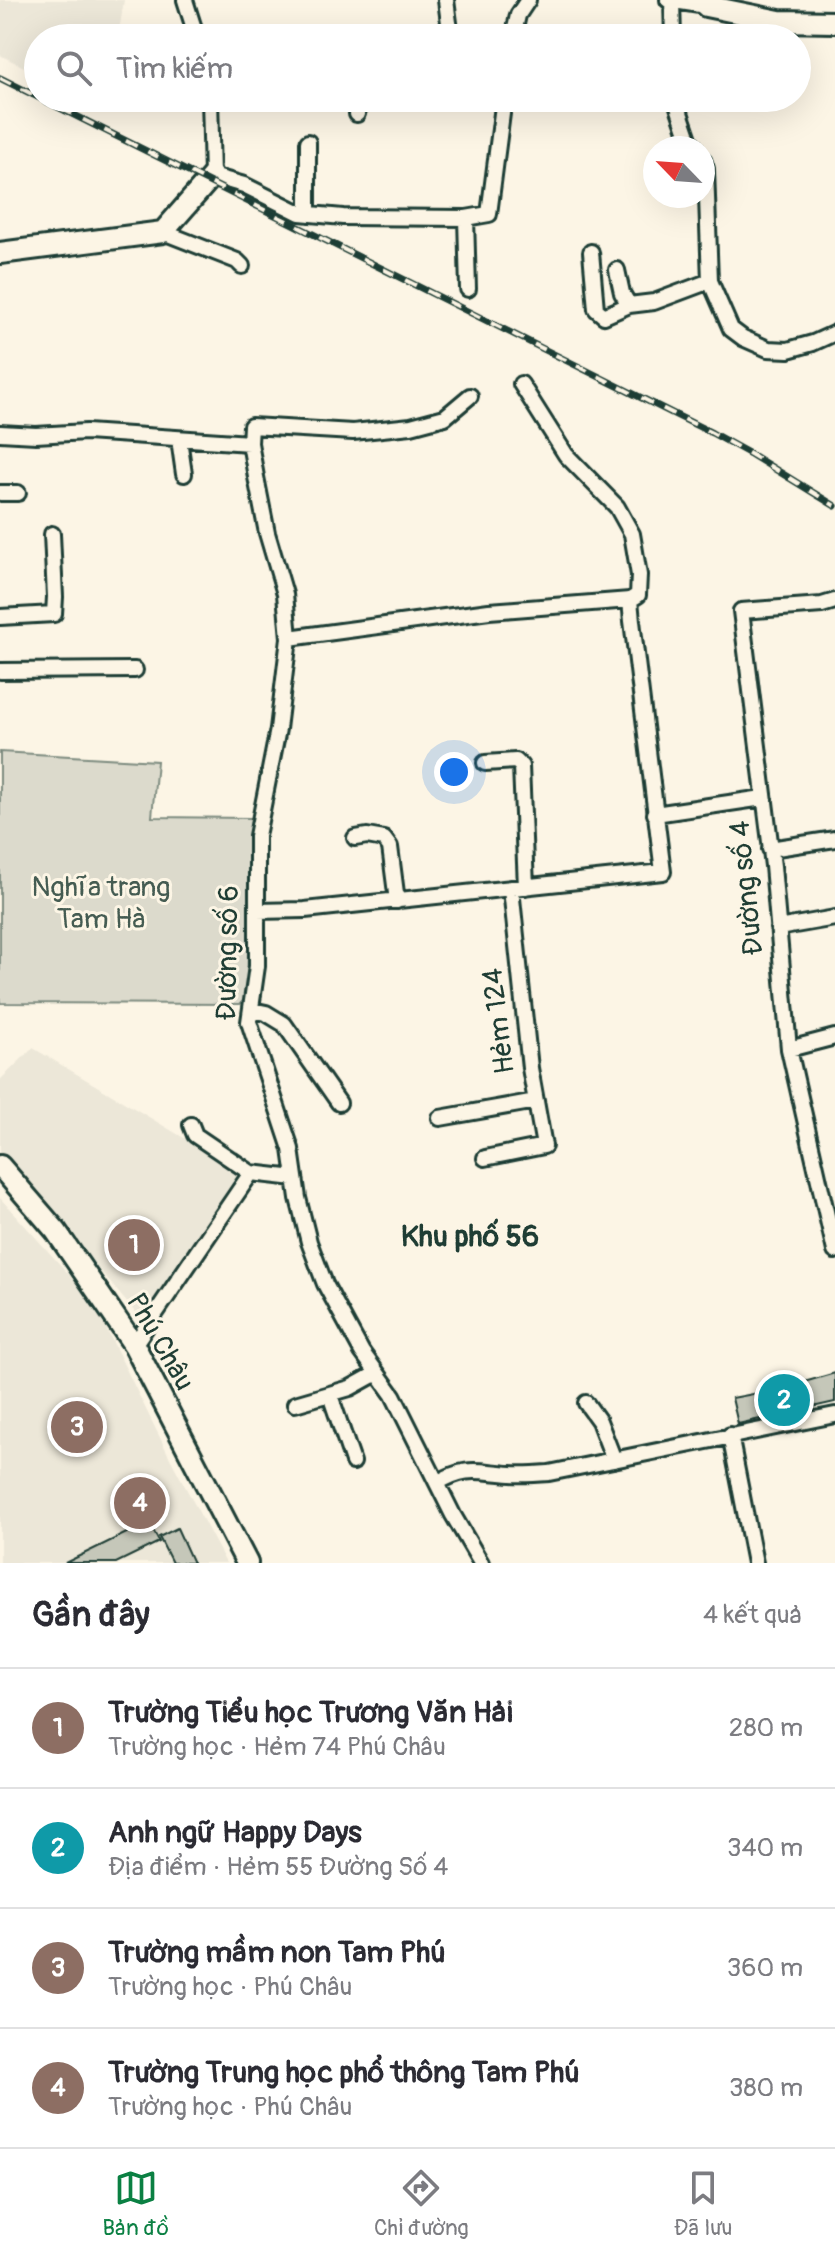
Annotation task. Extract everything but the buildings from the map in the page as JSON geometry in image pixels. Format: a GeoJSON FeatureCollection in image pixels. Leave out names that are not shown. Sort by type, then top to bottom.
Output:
{"type":"FeatureCollection","features":[{"type":"Feature","properties":{"kind":"street"},"geometry":{"type":"LineString","coordinates":[[185,0],[193,24]]}},
{"type":"Feature","properties":{"kind":"street"},"geometry":{"type":"LineString","coordinates":[[446,0],[449,24]]}},
{"type":"Feature","properties":{"kind":"street"},"geometry":{"type":"LineString","coordinates":[[516,24],[528,0]]}},
{"type":"Feature","properties":{"kind":"street"},"geometry":{"type":"LineString","coordinates":[[672,24],[670,0],[706,3],[779,21],[835,22]]}},
{"type":"Feature","properties":{"kind":"street"},"geometry":{"type":"LineString","coordinates":[[165,230],[205,184],[209,112]]}},
{"type":"Feature","properties":{"kind":"street"},"geometry":{"type":"LineString","coordinates":[[205,184],[244,185],[308,214],[466,218],[489,214],[502,112]]}},
{"type":"Feature","properties":{"kind":"street"},"geometry":{"type":"LineString","coordinates":[[678,112],[688,136]]}},
{"type":"Feature","properties":{"kind":"street"},"geometry":{"type":"LineString","coordinates":[[308,142],[308,214]]}},
{"type":"Feature","properties":{"kind":"street"},"geometry":{"type":"LineString","coordinates":[[708,208],[710,281],[731,329],[768,349],[788,350],[835,333]]}},
{"type":"Feature","properties":{"kind":"street"},"geometry":{"type":"LineString","coordinates":[[466,218],[468,289]]}},
{"type":"Feature","properties":{"kind":"street"},"geometry":{"type":"LineString","coordinates":[[0,253],[165,230],[237,261],[242,266]]}},
{"type":"Feature","properties":{"kind":"street"},"geometry":{"type":"LineString","coordinates":[[591,252],[596,309],[604,316],[629,305],[654,302],[710,281]]}},
{"type":"Feature","properties":{"kind":"street"},"geometry":{"type":"LineString","coordinates":[[617,270],[622,293],[629,305]]}},
{"type":"Feature","properties":{"kind":"street"},"geometry":{"type":"LineString","coordinates":[[289,638],[489,611],[630,600],[638,595],[639,575],[632,534],[617,507],[566,455],[521,384]]}},
{"type":"Feature","properties":{"kind":"street"},"geometry":{"type":"LineString","coordinates":[[0,433],[36,435],[86,432],[250,443],[251,426],[353,432],[411,426],[445,417],[470,396]]}},
{"type":"Feature","properties":{"kind":"street"},"geometry":{"type":"LineString","coordinates":[[179,439],[184,474]]}},
{"type":"Feature","properties":{"kind":"street","name":"Đường số 6"},"geometry":{"type":"LineString","coordinates":[[250,443],[267,533],[285,594],[289,638],[278,729],[257,836],[257,966],[249,1022],[291,1149],[298,1198],[309,1242],[325,1284],[393,1395],[481,1563]]}},
{"type":"Feature","properties":{"kind":"street"},"geometry":{"type":"LineString","coordinates":[[0,493],[18,493]]}},
{"type":"Feature","properties":{"kind":"street"},"geometry":{"type":"LineString","coordinates":[[0,617],[54,614],[52,534]]}},
{"type":"Feature","properties":{"kind":"street"},"geometry":{"type":"LineString","coordinates":[[257,911],[305,910],[663,872],[630,600]]}},
{"type":"Feature","properties":{"kind":"street","name":"Đường số 4"},"geometry":{"type":"LineString","coordinates":[[835,601],[822,605],[741,611],[770,849],[789,1049],[835,1251]]}},
{"type":"Feature","properties":{"kind":"street"},"geometry":{"type":"LineString","coordinates":[[0,671],[135,670]]}},
{"type":"Feature","properties":{"kind":"street"},"geometry":{"type":"LineString","coordinates":[[485,763],[516,761],[521,766],[526,887]]}},
{"type":"Feature","properties":{"kind":"street"},"geometry":{"type":"LineString","coordinates":[[655,814],[763,798]]}},
{"type":"Feature","properties":{"kind":"street"},"geometry":{"type":"LineString","coordinates":[[355,838],[367,836],[384,839],[390,847],[397,901]]}},
{"type":"Feature","properties":{"kind":"street"},"geometry":{"type":"LineString","coordinates":[[770,849],[835,839]]}},
{"type":"Feature","properties":{"kind":"street","name":"Hẻm 124"},"geometry":{"type":"LineString","coordinates":[[485,1158],[544,1146],[530,1068],[511,889]]}},
{"type":"Feature","properties":{"kind":"street"},"geometry":{"type":"LineString","coordinates":[[778,928],[835,918]]}},
{"type":"Feature","properties":{"kind":"street"},"geometry":{"type":"LineString","coordinates":[[252,1010],[266,1013],[284,1024],[339,1103]]}},
{"type":"Feature","properties":{"kind":"street"},"geometry":{"type":"LineString","coordinates":[[789,1049],[835,1037]]}},
{"type":"Feature","properties":{"kind":"street"},"geometry":{"type":"LineString","coordinates":[[440,1118],[536,1101]]}},
{"type":"Feature","properties":{"kind":"street"},"geometry":{"type":"LineString","coordinates":[[191,1125],[195,1135],[251,1173],[295,1178]]}},
{"type":"Feature","properties":{"kind":"street","name":"Phú Châu"},"geometry":{"type":"LineString","coordinates":[[0,1166],[56,1231],[134,1345],[247,1563]]}},
{"type":"Feature","properties":{"kind":"street"},"geometry":{"type":"LineString","coordinates":[[134,1345],[251,1173]]}},
{"type":"Feature","properties":{"kind":"street"},"geometry":{"type":"LineString","coordinates":[[295,1404],[350,1388],[377,1373]]}},
{"type":"Feature","properties":{"kind":"street"},"geometry":{"type":"LineString","coordinates":[[330,1395],[353,1462]]}},
{"type":"Feature","properties":{"kind":"street"},"geometry":{"type":"LineString","coordinates":[[586,1403],[599,1421],[614,1460]]}},
{"type":"Feature","properties":{"kind":"street"},"geometry":{"type":"LineString","coordinates":[[437,1483],[454,1473],[487,1470],[511,1474],[549,1473],[835,1415]]}},
{"type":"Feature","properties":{"kind":"street"},"geometry":{"type":"LineString","coordinates":[[730,1435],[755,1563]]}},
{"type":"Feature","properties":{"kind":"shaded area"},"geometry":{"type":"Polygon","coordinates":[[[0,0],[124,0],[120,24],[24,24],[24,67],[0,55],[0,0]]]}},
{"type":"Feature","properties":{"kind":"shaded area"},"geometry":{"type":"Polygon","coordinates":[[[33,1048],[241,1172],[140,1318],[0,1152],[0,1080],[33,1048]]]}},
{"type":"Feature","properties":{"kind":"shaded area"},"geometry":{"type":"Polygon","coordinates":[[[0,1198],[92,1300],[226,1563],[0,1563],[0,1198]]]}},
{"type":"Feature","properties":{"kind":"green space","name":"Nghĩa trang Tam Hà"},"geometry":{"type":"Polygon","coordinates":[[[0,752],[157,761],[152,817],[251,818],[247,997],[240,1004],[0,1003],[0,752]]]}},
{"type":"Feature","properties":{"kind":"railway"},"geometry":{"type":"LineString","coordinates":[[0,78],[24,90]]}},
{"type":"Feature","properties":{"kind":"railway"},"geometry":{"type":"LineString","coordinates":[[68,112],[712,433],[835,506]]}},
{"type":"Feature","properties":{"kind":"place","name":"Trường Tiểu học Trương Văn Hải"},"geometry":{"type":"Point","coordinates":[134,1245]}},
{"type":"Feature","properties":{"kind":"place","name":"Anh ngữ Happy Days"},"geometry":{"type":"Point","coordinates":[784,1400]}},
{"type":"Feature","properties":{"kind":"place","name":"Trường mầm non Tam Phú"},"geometry":{"type":"Point","coordinates":[77,1427]}},
{"type":"Feature","properties":{"kind":"place","name":"Trường Trung học phổ thông Tam Phú"},"geometry":{"type":"Point","coordinates":[140,1503]}},
{"type":"Feature","properties":{"kind":"district","name":"Khu phố 56"},"geometry":{"type":"Point","coordinates":[470,1236]}}]}
